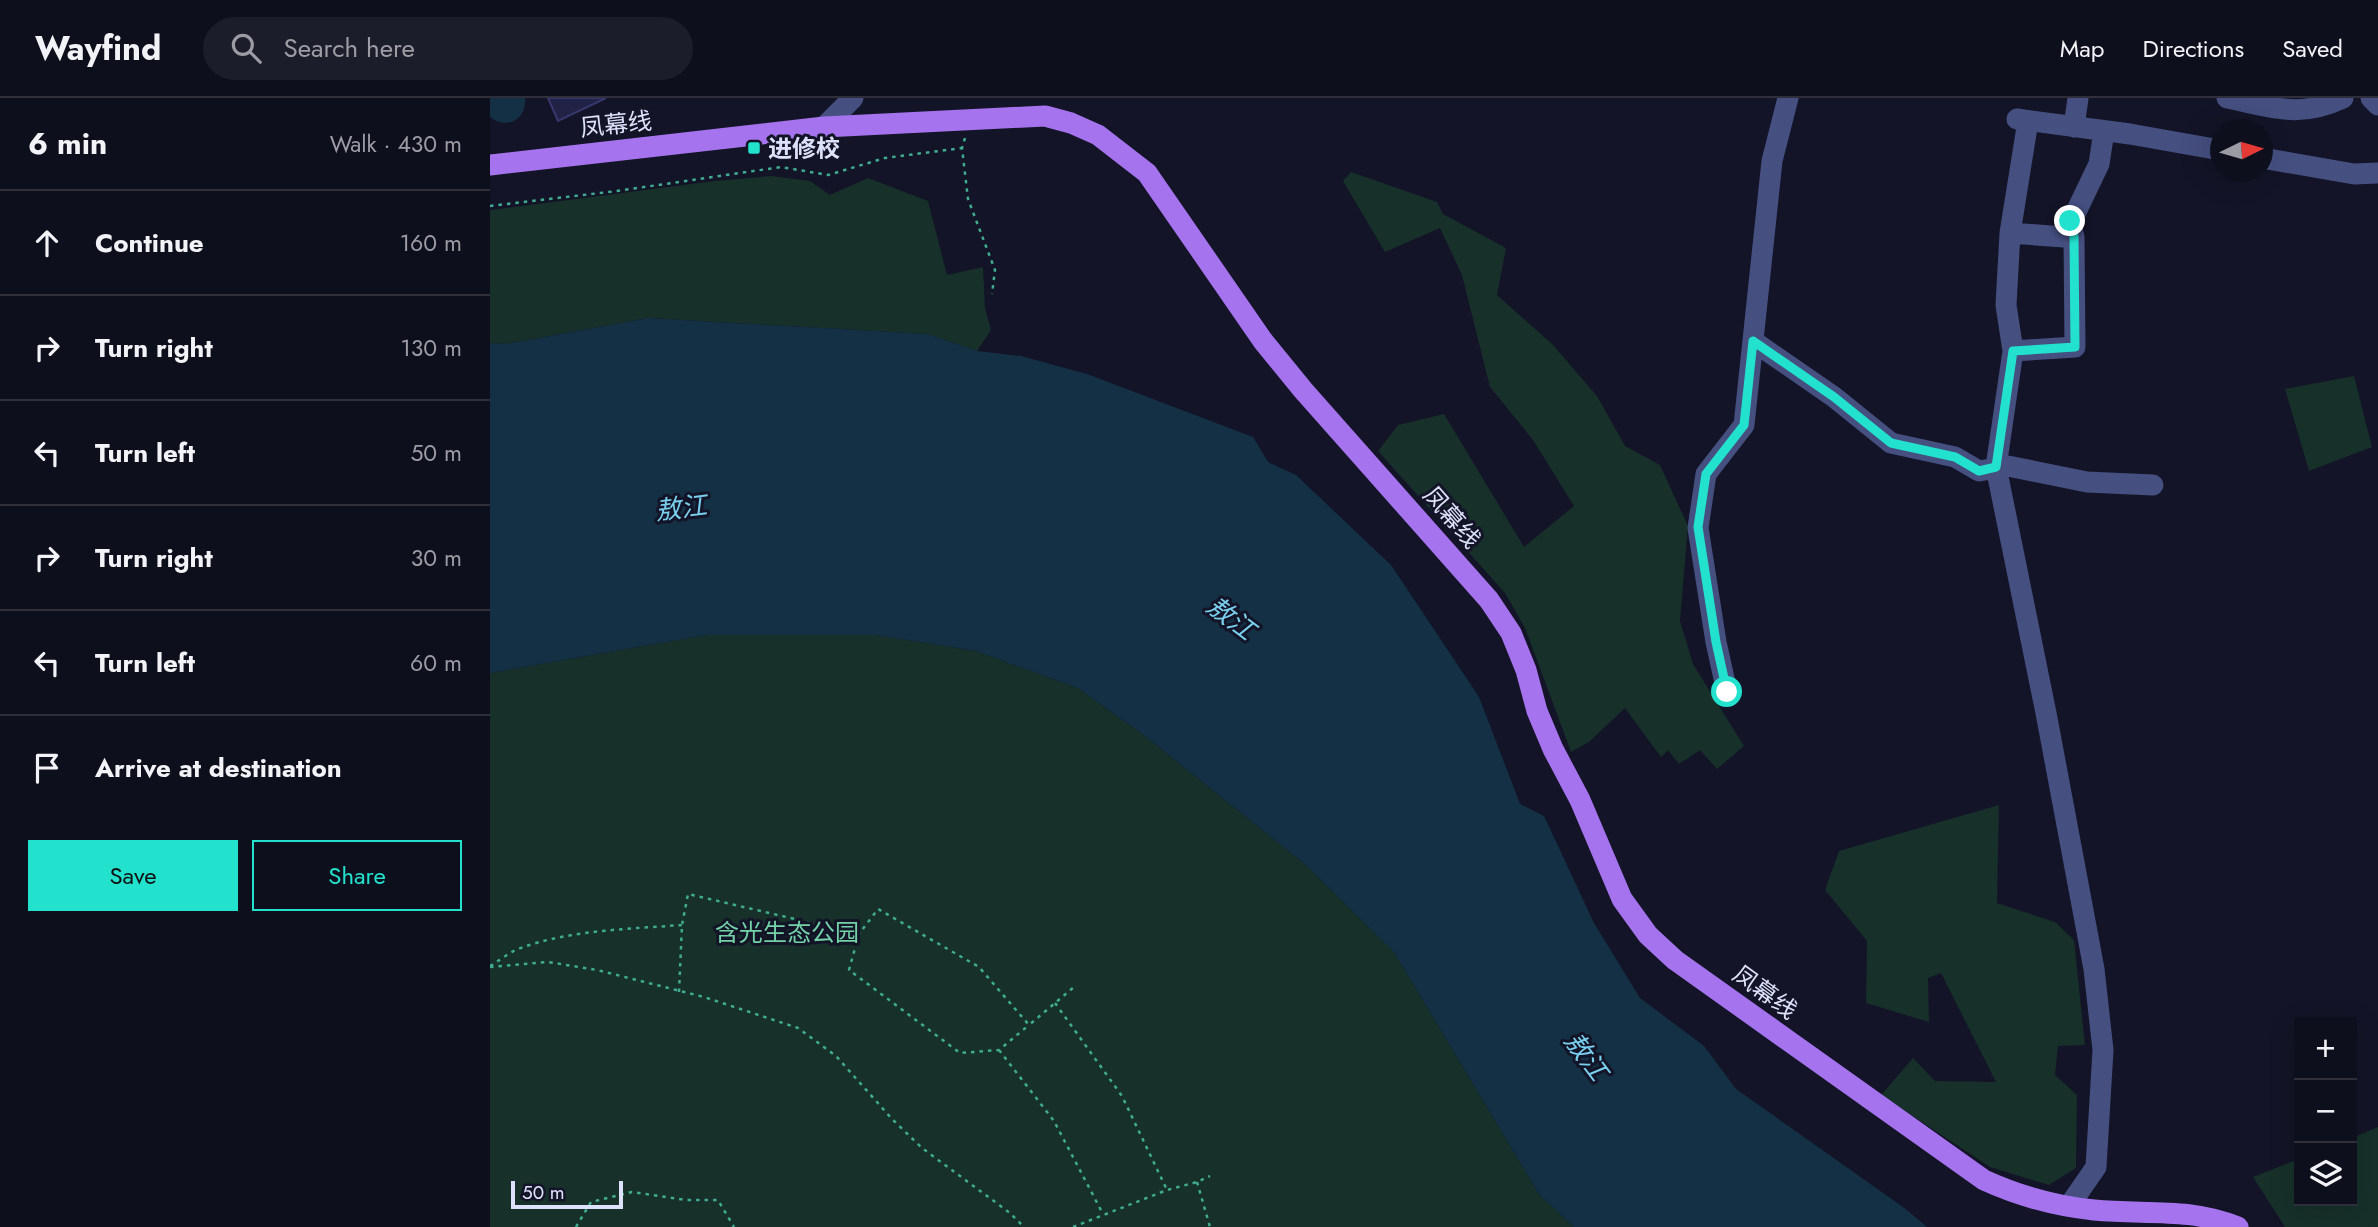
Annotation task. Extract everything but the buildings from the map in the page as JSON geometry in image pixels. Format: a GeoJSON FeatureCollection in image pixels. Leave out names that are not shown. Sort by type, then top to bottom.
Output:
{"type":"FeatureCollection","features":[{"type":"Feature","properties":{"kind":"main road","name":"凤幕线"},"geometry":{"type":"LineString","coordinates":[[490,165],[824,127],[973,119],[1045,116],[1071,122],[1098,135],[1147,173],[1263,341],[1489,600],[1511,633],[1526,670],[1537,711],[1553,750],[1580,800],[1601,855],[1622,899],[1648,935],[1675,960],[1975,1174],[2014,1194],[2069,1206],[2113,1211],[2182,1212],[2218,1219],[2238,1227]]}},
{"type":"Feature","properties":{"kind":"street"},"geometry":{"type":"LineString","coordinates":[[824,127],[853,98]]}},
{"type":"Feature","properties":{"kind":"street"},"geometry":{"type":"LineString","coordinates":[[1727,692],[1716,642],[1698,527],[1706,474],[1744,425],[1772,161],[1788,98]]}},
{"type":"Feature","properties":{"kind":"street"},"geometry":{"type":"LineString","coordinates":[[2074,127],[2078,98]]}},
{"type":"Feature","properties":{"kind":"street"},"geometry":{"type":"LineString","coordinates":[[2227,98],[2290,111],[2315,108],[2343,98]]}},
{"type":"Feature","properties":{"kind":"street"},"geometry":{"type":"LineString","coordinates":[[2371,98],[2378,106]]}},
{"type":"Feature","properties":{"kind":"street"},"geometry":{"type":"LineString","coordinates":[[2069,1206],[2096,1167],[2103,1050],[2092,956],[1996,467],[2013,351],[2006,305],[2010,233],[2023,120],[2210,148]]}},
{"type":"Feature","properties":{"kind":"street"},"geometry":{"type":"LineString","coordinates":[[2010,233],[2064,237],[2099,164],[2104,131]]}},
{"type":"Feature","properties":{"kind":"street"},"geometry":{"type":"LineString","coordinates":[[2273,160],[2354,174],[2378,173]]}},
{"type":"Feature","properties":{"kind":"street"},"geometry":{"type":"LineString","coordinates":[[2013,351],[2075,347],[2074,237],[2070,221]]}},
{"type":"Feature","properties":{"kind":"street"},"geometry":{"type":"LineString","coordinates":[[1753,341],[1834,397],[1891,443],[1955,457],[1979,471],[2008,466],[2087,482],[2153,485]]}},
{"type":"Feature","properties":{"kind":"path"},"geometry":{"type":"LineString","coordinates":[[973,119],[962,148],[968,199],[995,270],[992,294]]}},
{"type":"Feature","properties":{"kind":"path"},"geometry":{"type":"LineString","coordinates":[[490,206],[781,167],[828,175],[885,158],[962,148]]}},
{"type":"Feature","properties":{"kind":"path"},"geometry":{"type":"LineString","coordinates":[[679,992],[682,925],[688,894],[859,934]]}},
{"type":"Feature","properties":{"kind":"path"},"geometry":{"type":"LineString","coordinates":[[1029,1025],[979,967],[878,909],[859,934],[849,970],[960,1053],[999,1050],[1029,1025],[1074,987]]}},
{"type":"Feature","properties":{"kind":"path"},"geometry":{"type":"LineString","coordinates":[[490,966],[516,950],[547,941],[613,930],[682,925]]}},
{"type":"Feature","properties":{"kind":"path"},"geometry":{"type":"LineString","coordinates":[[490,966],[548,962],[597,970],[704,997],[798,1028],[836,1056],[892,1119],[922,1148],[1010,1213],[1024,1227]]}},
{"type":"Feature","properties":{"kind":"path"},"geometry":{"type":"LineString","coordinates":[[1055,1003],[1122,1096],[1167,1190]]}},
{"type":"Feature","properties":{"kind":"path"},"geometry":{"type":"LineString","coordinates":[[999,1050],[1054,1121],[1103,1214]]}},
{"type":"Feature","properties":{"kind":"path"},"geometry":{"type":"LineString","coordinates":[[1073,1227],[1210,1176]]}},
{"type":"Feature","properties":{"kind":"path"},"geometry":{"type":"LineString","coordinates":[[1197,1182],[1209,1227]]}},
{"type":"Feature","properties":{"kind":"path"},"geometry":{"type":"LineString","coordinates":[[576,1227],[591,1202],[632,1192],[718,1200],[734,1227]]}},
{"type":"Feature","properties":{"kind":"green space"},"geometry":{"type":"Polygon","coordinates":[[[1351,172],[1437,202],[1443,214],[1506,248],[1497,295],[1553,345],[1597,396],[1625,446],[1660,465],[1688,526],[1680,621],[1693,664],[1744,746],[1717,769],[1700,750],[1679,764],[1668,750],[1661,757],[1625,708],[1589,742],[1571,752],[1525,628],[1505,593],[1378,451],[1398,425],[1444,414],[1524,547],[1574,506],[1533,440],[1490,387],[1462,275],[1440,228],[1385,252],[1343,181],[1351,172]]]}},
{"type":"Feature","properties":{"kind":"green space"},"geometry":{"type":"Polygon","coordinates":[[[771,176],[810,181],[830,195],[868,178],[928,201],[947,275],[983,267],[985,308],[991,330],[977,351],[927,334],[648,318],[506,344],[490,343],[490,210],[771,176]]]}},
{"type":"Feature","properties":{"kind":"green space"},"geometry":{"type":"Polygon","coordinates":[[[2354,376],[2372,447],[2309,471],[2285,389],[2354,376]]]}},
{"type":"Feature","properties":{"kind":"green space","name":"含光生态公园"},"geometry":{"type":"Polygon","coordinates":[[[706,635],[876,635],[976,651],[1078,688],[1145,736],[1306,865],[1394,952],[1539,1194],[1574,1227],[490,1227],[490,673],[706,635]]]}},
{"type":"Feature","properties":{"kind":"green space"},"geometry":{"type":"Polygon","coordinates":[[[1999,805],[1997,903],[2055,922],[2074,940],[2085,1045],[2058,1046],[2055,1075],[2077,1095],[2076,1168],[2049,1185],[1990,1167],[1881,1095],[1913,1058],[1935,1081],[1996,1082],[1941,973],[1928,978],[1929,1022],[1866,1003],[1867,941],[1825,890],[1839,851],[1999,805]]]}},
{"type":"Feature","properties":{"kind":"green space"},"geometry":{"type":"Polygon","coordinates":[[[2378,1127],[2378,1227],[2285,1227],[2253,1177],[2294,1161],[2294,1206],[2357,1206],[2357,1136],[2378,1127]]]}},
{"type":"Feature","properties":{"kind":"water"},"geometry":{"type":"Polygon","coordinates":[[[490,98],[525,98],[525,106],[515,121],[503,123],[490,117],[490,98]]]}},
{"type":"Feature","properties":{"kind":"water","name":"敖江"},"geometry":{"type":"Polygon","coordinates":[[[648,318],[927,334],[977,351],[1021,356],[1087,374],[1253,437],[1268,462],[1296,475],[1391,565],[1479,697],[1520,804],[1544,816],[1594,923],[1640,998],[1704,1046],[1736,1089],[1903,1207],[1927,1227],[1574,1227],[1539,1194],[1394,952],[1306,865],[1145,736],[1078,688],[976,651],[876,635],[706,635],[490,673],[490,343],[506,344],[648,318]]]}},
{"type":"Feature","properties":{"kind":"place","name":"进修校"},"geometry":{"type":"Point","coordinates":[754,148]}},
{"type":"Feature","properties":{"kind":"route"},"geometry":{"type":"LineString","coordinates":[[1727,692],[1716,642],[1698,527],[1706,474],[1744,425],[1753,341],[1834,397],[1891,443],[1955,457],[1979,471],[1996,467],[2013,351],[2075,347],[2074,237],[2070,221]]}}]}
